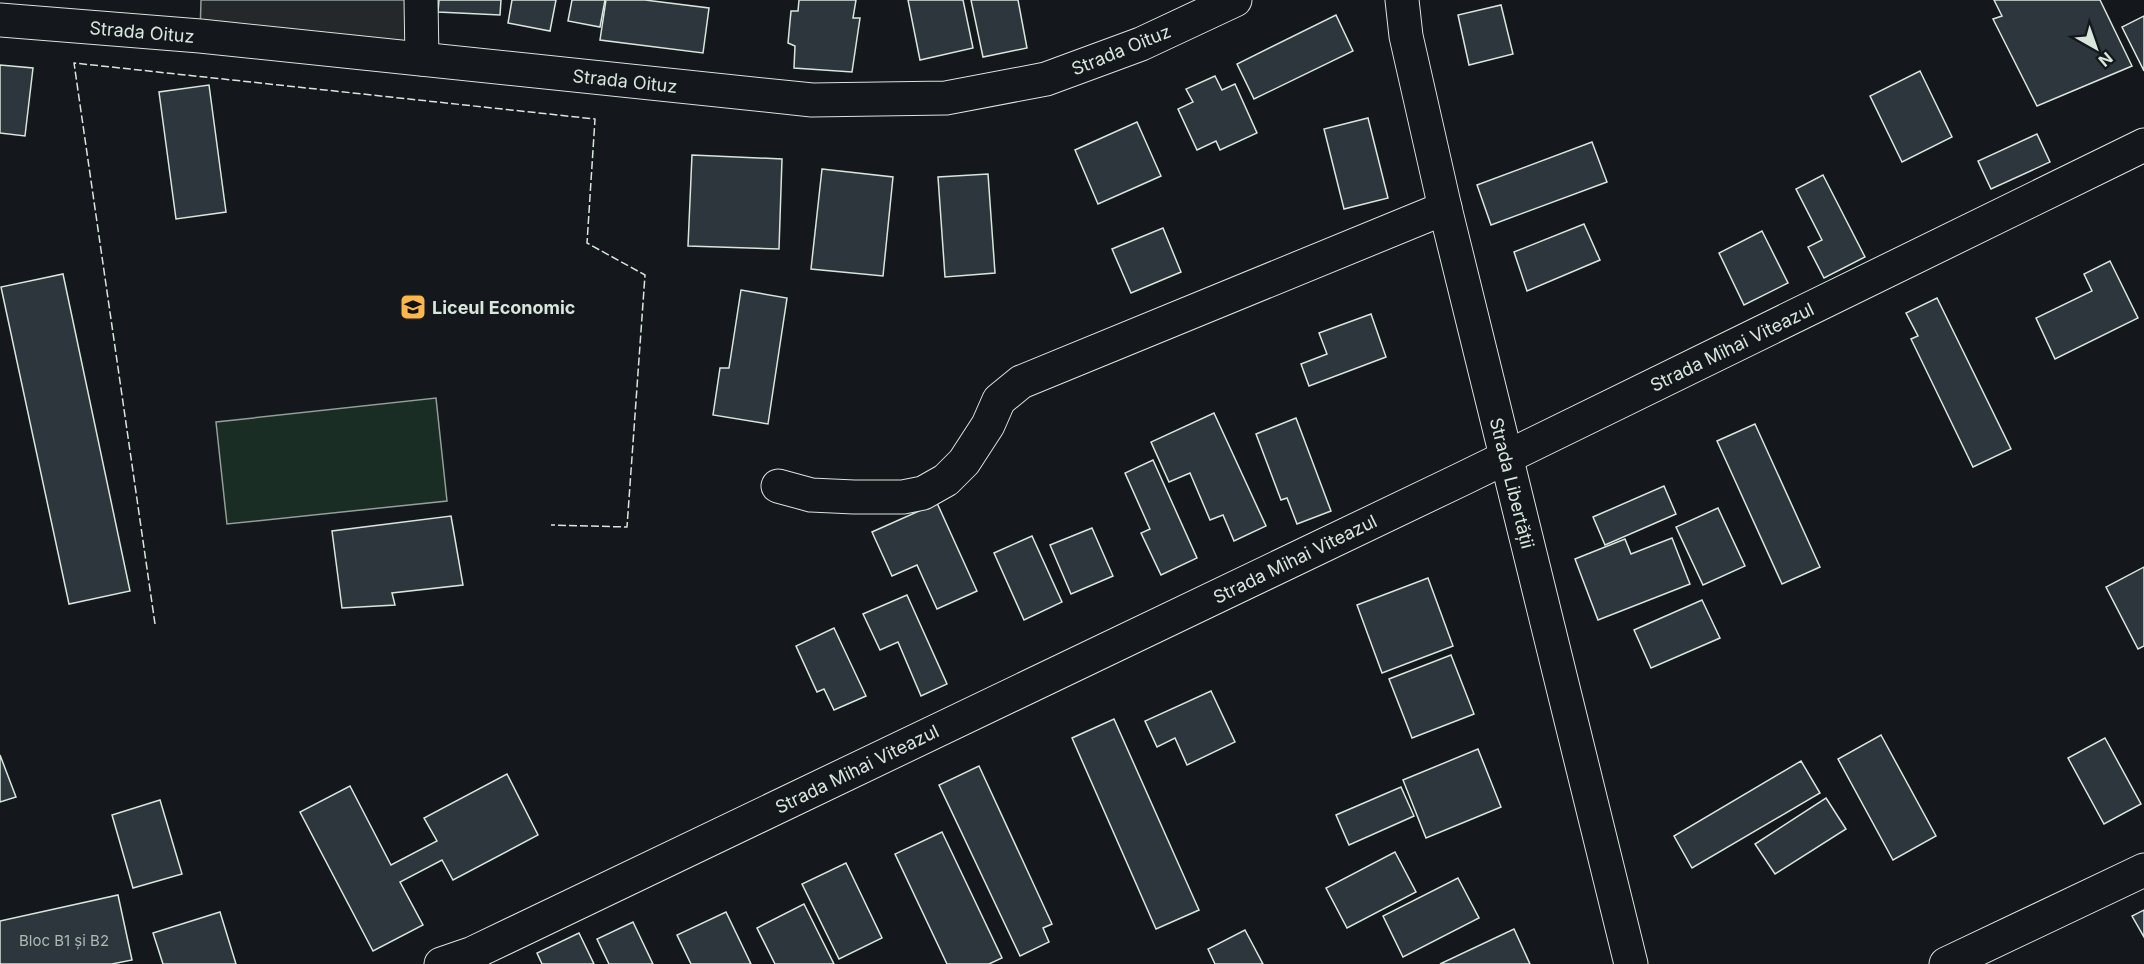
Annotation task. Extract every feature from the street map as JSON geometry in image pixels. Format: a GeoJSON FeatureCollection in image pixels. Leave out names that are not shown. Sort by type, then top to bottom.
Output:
{"type":"FeatureCollection","features":[{"type":"Feature","properties":{"kind":"main road"},"geometry":{"type":"LineString","coordinates":[[422,0],[422,59]]}},
{"type":"Feature","properties":{"kind":"main road","name":"Strada Oituz"},"geometry":{"type":"LineString","coordinates":[[0,20],[200,36],[812,100],[946,98],[1046,79],[1141,44],[1235,0]]}},
{"type":"Feature","properties":{"kind":"main road","name":"Strada Libertății"},"geometry":{"type":"LineString","coordinates":[[1402,0],[1406,36],[1445,208],[1631,964]]}},
{"type":"Feature","properties":{"kind":"main road","name":"Strada Mihai Viteazul"},"geometry":{"type":"LineString","coordinates":[[441,964],[476,958],[2144,145]]}},
{"type":"Feature","properties":{"kind":"main road"},"geometry":{"type":"LineString","coordinates":[[778,486],[811,495],[854,498],[903,497],[923,493],[946,480],[964,462],[988,425],[999,400],[1021,382],[1445,208]]}},
{"type":"Feature","properties":{"kind":"main road"},"geometry":{"type":"LineString","coordinates":[[1946,964],[2144,870]]}},
{"type":"Feature","properties":{"kind":"green space"},"geometry":{"type":"Polygon","coordinates":[[[436,398],[447,501],[227,524],[216,422],[436,398]]]}},
{"type":"Feature","properties":{"kind":"shaded area"},"geometry":{"type":"Polygon","coordinates":[[[201,0],[421,0],[422,59],[200,36],[201,0]]]}},
{"type":"Feature","properties":{"kind":"building"},"geometry":{"type":"Polygon","coordinates":[[[439,0],[501,0],[500,15],[438,12],[439,0]]]}},
{"type":"Feature","properties":{"kind":"building"},"geometry":{"type":"Polygon","coordinates":[[[512,0],[556,0],[550,31],[508,23],[512,0]]]}},
{"type":"Feature","properties":{"kind":"building"},"geometry":{"type":"Polygon","coordinates":[[[572,0],[605,0],[600,27],[568,21],[572,0]]]}},
{"type":"Feature","properties":{"kind":"building"},"geometry":{"type":"Polygon","coordinates":[[[606,0],[645,0],[709,8],[703,53],[600,40],[606,0]]]}},
{"type":"Feature","properties":{"kind":"building"},"geometry":{"type":"Polygon","coordinates":[[[799,0],[856,0],[853,18],[860,18],[852,72],[794,68],[795,46],[788,43],[791,11],[798,11],[799,0]]]}},
{"type":"Feature","properties":{"kind":"building"},"geometry":{"type":"Polygon","coordinates":[[[908,0],[963,0],[973,48],[920,60],[908,0]]]}},
{"type":"Feature","properties":{"kind":"building"},"geometry":{"type":"Polygon","coordinates":[[[971,0],[1018,0],[1027,48],[983,57],[971,0]]]}},
{"type":"Feature","properties":{"kind":"building"},"geometry":{"type":"Polygon","coordinates":[[[1994,0],[2100,0],[2132,66],[2037,106],[1993,19],[2002,16],[1994,0]]]}},
{"type":"Feature","properties":{"kind":"building"},"geometry":{"type":"Polygon","coordinates":[[[1501,5],[1513,54],[1469,65],[1458,15],[1501,5]]]}},
{"type":"Feature","properties":{"kind":"building"},"geometry":{"type":"Polygon","coordinates":[[[1336,15],[1353,51],[1254,99],[1237,64],[1336,15]]]}},
{"type":"Feature","properties":{"kind":"building"},"geometry":{"type":"Polygon","coordinates":[[[2144,16],[2144,71],[2122,27],[2144,16]]]}},
{"type":"Feature","properties":{"kind":"building"},"geometry":{"type":"Polygon","coordinates":[[[0,65],[33,68],[25,136],[0,133],[0,65]]]}},
{"type":"Feature","properties":{"kind":"building"},"geometry":{"type":"Polygon","coordinates":[[[1920,71],[1952,137],[1902,162],[1870,96],[1920,71]]]}},
{"type":"Feature","properties":{"kind":"building"},"geometry":{"type":"Polygon","coordinates":[[[1215,76],[1222,90],[1235,84],[1257,133],[1220,150],[1216,141],[1197,150],[1178,109],[1193,102],[1186,89],[1215,76]]]}},
{"type":"Feature","properties":{"kind":"building"},"geometry":{"type":"Polygon","coordinates":[[[209,85],[226,212],[176,219],[159,92],[209,85]]]}},
{"type":"Feature","properties":{"kind":"building"},"geometry":{"type":"Polygon","coordinates":[[[1368,118],[1388,198],[1344,209],[1324,129],[1368,118]]]}},
{"type":"Feature","properties":{"kind":"building"},"geometry":{"type":"Polygon","coordinates":[[[1137,122],[1161,176],[1098,204],[1075,150],[1137,122]]]}},
{"type":"Feature","properties":{"kind":"building"},"geometry":{"type":"Polygon","coordinates":[[[2037,134],[2050,162],[1991,189],[1978,161],[2037,134]]]}},
{"type":"Feature","properties":{"kind":"building"},"geometry":{"type":"Polygon","coordinates":[[[1592,142],[1607,182],[1491,225],[1477,185],[1592,142]]]}},
{"type":"Feature","properties":{"kind":"building"},"geometry":{"type":"Polygon","coordinates":[[[692,155],[782,159],[779,249],[688,246],[692,155]]]}},
{"type":"Feature","properties":{"kind":"building"},"geometry":{"type":"Polygon","coordinates":[[[822,169],[893,177],[883,276],[811,269],[822,169]]]}},
{"type":"Feature","properties":{"kind":"building"},"geometry":{"type":"Polygon","coordinates":[[[988,174],[995,273],[945,277],[938,177],[988,174]]]}},
{"type":"Feature","properties":{"kind":"building"},"geometry":{"type":"Polygon","coordinates":[[[1823,175],[1865,257],[1824,278],[1808,247],[1822,240],[1796,189],[1823,175]]]}},
{"type":"Feature","properties":{"kind":"building"},"geometry":{"type":"Polygon","coordinates":[[[1584,224],[1600,260],[1527,291],[1514,252],[1584,224]]]}},
{"type":"Feature","properties":{"kind":"building"},"geometry":{"type":"Polygon","coordinates":[[[1163,228],[1181,272],[1131,293],[1112,249],[1163,228]]]}},
{"type":"Feature","properties":{"kind":"building"},"geometry":{"type":"Polygon","coordinates":[[[1762,231],[1788,283],[1744,305],[1719,253],[1762,231]]]}},
{"type":"Feature","properties":{"kind":"building"},"geometry":{"type":"Polygon","coordinates":[[[2110,261],[2138,318],[2055,359],[2036,318],[2092,291],[2084,274],[2110,261]]]}},
{"type":"Feature","properties":{"kind":"building"},"geometry":{"type":"Polygon","coordinates":[[[63,274],[130,591],[69,604],[1,287],[63,274]]]}},
{"type":"Feature","properties":{"kind":"building"},"geometry":{"type":"Polygon","coordinates":[[[741,290],[787,298],[768,424],[713,415],[720,368],[729,368],[741,290]]]}},
{"type":"Feature","properties":{"kind":"building"},"geometry":{"type":"Polygon","coordinates":[[[1937,298],[2011,449],[1973,467],[1911,339],[1918,336],[1906,313],[1937,298]]]}},
{"type":"Feature","properties":{"kind":"building"},"geometry":{"type":"Polygon","coordinates":[[[1371,314],[1386,357],[1309,386],[1301,364],[1327,354],[1319,333],[1371,314]]]}},
{"type":"Feature","properties":{"kind":"building"},"geometry":{"type":"Polygon","coordinates":[[[1214,413],[1266,526],[1234,541],[1223,515],[1210,520],[1190,473],[1169,482],[1151,442],[1214,413]]]}},
{"type":"Feature","properties":{"kind":"building"},"geometry":{"type":"Polygon","coordinates":[[[1296,418],[1331,511],[1297,524],[1287,498],[1281,500],[1256,434],[1296,418]]]}},
{"type":"Feature","properties":{"kind":"building"},"geometry":{"type":"Polygon","coordinates":[[[1755,424],[1820,567],[1782,584],[1717,441],[1755,424]]]}},
{"type":"Feature","properties":{"kind":"building"},"geometry":{"type":"Polygon","coordinates":[[[1153,460],[1197,558],[1161,575],[1141,533],[1150,529],[1125,473],[1153,460]]]}},
{"type":"Feature","properties":{"kind":"building"},"geometry":{"type":"Polygon","coordinates":[[[1664,486],[1676,514],[1605,545],[1593,517],[1664,486]]]}},
{"type":"Feature","properties":{"kind":"building"},"geometry":{"type":"Polygon","coordinates":[[[937,503],[977,591],[937,609],[917,565],[892,576],[872,532],[937,503]]]}},
{"type":"Feature","properties":{"kind":"building"},"geometry":{"type":"Polygon","coordinates":[[[1718,508],[1745,566],[1703,585],[1676,527],[1718,508]]]}},
{"type":"Feature","properties":{"kind":"building"},"geometry":{"type":"Polygon","coordinates":[[[451,516],[463,585],[392,593],[395,605],[342,608],[332,531],[451,516]]]}},
{"type":"Feature","properties":{"kind":"building"},"geometry":{"type":"Polygon","coordinates":[[[1092,528],[1113,576],[1071,594],[1050,545],[1092,528]]]}},
{"type":"Feature","properties":{"kind":"building"},"geometry":{"type":"Polygon","coordinates":[[[1032,536],[1062,602],[1024,620],[994,553],[1032,536]]]}},
{"type":"Feature","properties":{"kind":"building"},"geometry":{"type":"Polygon","coordinates":[[[1672,538],[1690,584],[1598,620],[1575,559],[1625,539],[1631,554],[1672,538]]]}},
{"type":"Feature","properties":{"kind":"building"},"geometry":{"type":"Polygon","coordinates":[[[2144,567],[2144,646],[2138,649],[2106,587],[2144,567]]]}},
{"type":"Feature","properties":{"kind":"building"},"geometry":{"type":"Polygon","coordinates":[[[1428,578],[1453,646],[1382,673],[1357,605],[1428,578]]]}},
{"type":"Feature","properties":{"kind":"building"},"geometry":{"type":"Polygon","coordinates":[[[907,595],[947,684],[921,696],[898,642],[880,650],[863,614],[907,595]]]}},
{"type":"Feature","properties":{"kind":"building"},"geometry":{"type":"Polygon","coordinates":[[[1702,600],[1720,638],[1651,668],[1634,630],[1702,600]]]}},
{"type":"Feature","properties":{"kind":"building"},"geometry":{"type":"Polygon","coordinates":[[[834,628],[866,696],[834,710],[824,689],[817,692],[796,646],[834,628]]]}},
{"type":"Feature","properties":{"kind":"building"},"geometry":{"type":"Polygon","coordinates":[[[1451,655],[1474,714],[1412,738],[1389,679],[1451,655]]]}},
{"type":"Feature","properties":{"kind":"building"},"geometry":{"type":"Polygon","coordinates":[[[1211,691],[1235,742],[1187,765],[1175,738],[1157,747],[1145,721],[1211,691]]]}},
{"type":"Feature","properties":{"kind":"building"},"geometry":{"type":"Polygon","coordinates":[[[1114,719],[1199,910],[1156,929],[1072,738],[1114,719]]]}},
{"type":"Feature","properties":{"kind":"building"},"geometry":{"type":"Polygon","coordinates":[[[1881,735],[1936,836],[1893,860],[1838,759],[1881,735]]]}},
{"type":"Feature","properties":{"kind":"building"},"geometry":{"type":"Polygon","coordinates":[[[2105,738],[2141,804],[2104,824],[2068,758],[2105,738]]]}},
{"type":"Feature","properties":{"kind":"building"},"geometry":{"type":"Polygon","coordinates":[[[1478,749],[1501,807],[1426,838],[1403,780],[1478,749]]]}},
{"type":"Feature","properties":{"kind":"building"},"geometry":{"type":"Polygon","coordinates":[[[0,755],[16,797],[0,802],[0,755]]]}},
{"type":"Feature","properties":{"kind":"building"},"geometry":{"type":"Polygon","coordinates":[[[1801,761],[1820,793],[1692,868],[1674,836],[1801,761]]]}},
{"type":"Feature","properties":{"kind":"building"},"geometry":{"type":"Polygon","coordinates":[[[979,766],[1052,924],[1043,928],[1049,942],[1020,956],[939,785],[979,766]]]}},
{"type":"Feature","properties":{"kind":"building"},"geometry":{"type":"Polygon","coordinates":[[[507,774],[538,835],[453,880],[442,860],[400,882],[423,925],[373,951],[300,812],[350,786],[391,865],[437,841],[424,818],[507,774]]]}},
{"type":"Feature","properties":{"kind":"building"},"geometry":{"type":"Polygon","coordinates":[[[1401,787],[1414,816],[1349,845],[1336,815],[1401,787]]]}},
{"type":"Feature","properties":{"kind":"building"},"geometry":{"type":"Polygon","coordinates":[[[1826,798],[1846,829],[1775,874],[1755,844],[1826,798]]]}},
{"type":"Feature","properties":{"kind":"building"},"geometry":{"type":"Polygon","coordinates":[[[160,800],[182,874],[133,888],[112,815],[160,800]]]}},
{"type":"Feature","properties":{"kind":"building"},"geometry":{"type":"Polygon","coordinates":[[[942,832],[1002,958],[989,964],[947,964],[895,854],[942,832]]]}},
{"type":"Feature","properties":{"kind":"building"},"geometry":{"type":"Polygon","coordinates":[[[1395,852],[1416,892],[1347,928],[1326,888],[1395,852]]]}},
{"type":"Feature","properties":{"kind":"building"},"geometry":{"type":"Polygon","coordinates":[[[846,863],[882,938],[839,959],[802,884],[846,863]]]}},
{"type":"Feature","properties":{"kind":"building"},"geometry":{"type":"Polygon","coordinates":[[[1458,878],[1479,918],[1403,957],[1383,916],[1458,878]]]}},
{"type":"Feature","properties":{"kind":"building"},"geometry":{"type":"Polygon","coordinates":[[[118,895],[132,960],[112,964],[0,964],[0,921],[118,895]]]}},
{"type":"Feature","properties":{"kind":"building"},"geometry":{"type":"Polygon","coordinates":[[[804,904],[834,964],[775,964],[757,928],[804,904]]]}},
{"type":"Feature","properties":{"kind":"building"},"geometry":{"type":"Polygon","coordinates":[[[2144,910],[2144,937],[2132,916],[2144,910]]]}},
{"type":"Feature","properties":{"kind":"building"},"geometry":{"type":"Polygon","coordinates":[[[220,912],[236,964],[163,964],[153,933],[220,912]]]}},
{"type":"Feature","properties":{"kind":"building"},"geometry":{"type":"Polygon","coordinates":[[[726,912],[751,964],[691,964],[677,935],[726,912]]]}},
{"type":"Feature","properties":{"kind":"building"},"geometry":{"type":"Polygon","coordinates":[[[633,922],[653,964],[609,964],[597,939],[633,922]]]}},
{"type":"Feature","properties":{"kind":"building"},"geometry":{"type":"Polygon","coordinates":[[[1514,929],[1530,964],[1440,964],[1514,929]]]}},
{"type":"Feature","properties":{"kind":"building"},"geometry":{"type":"Polygon","coordinates":[[[1245,930],[1263,964],[1215,964],[1208,949],[1245,930]]]}},
{"type":"Feature","properties":{"kind":"building"},"geometry":{"type":"Polygon","coordinates":[[[579,933],[594,964],[542,964],[537,953],[579,933]]]}},
{"type":"Feature","properties":{"kind":"fence"},"geometry":{"type":"LineString","coordinates":[[155,624],[74,63],[595,119],[587,243],[645,275],[627,527],[551,525]]}},
{"type":"Feature","properties":{"kind":"place","name":"Liceul Economic"},"geometry":{"type":"Point","coordinates":[413,307]}}]}
